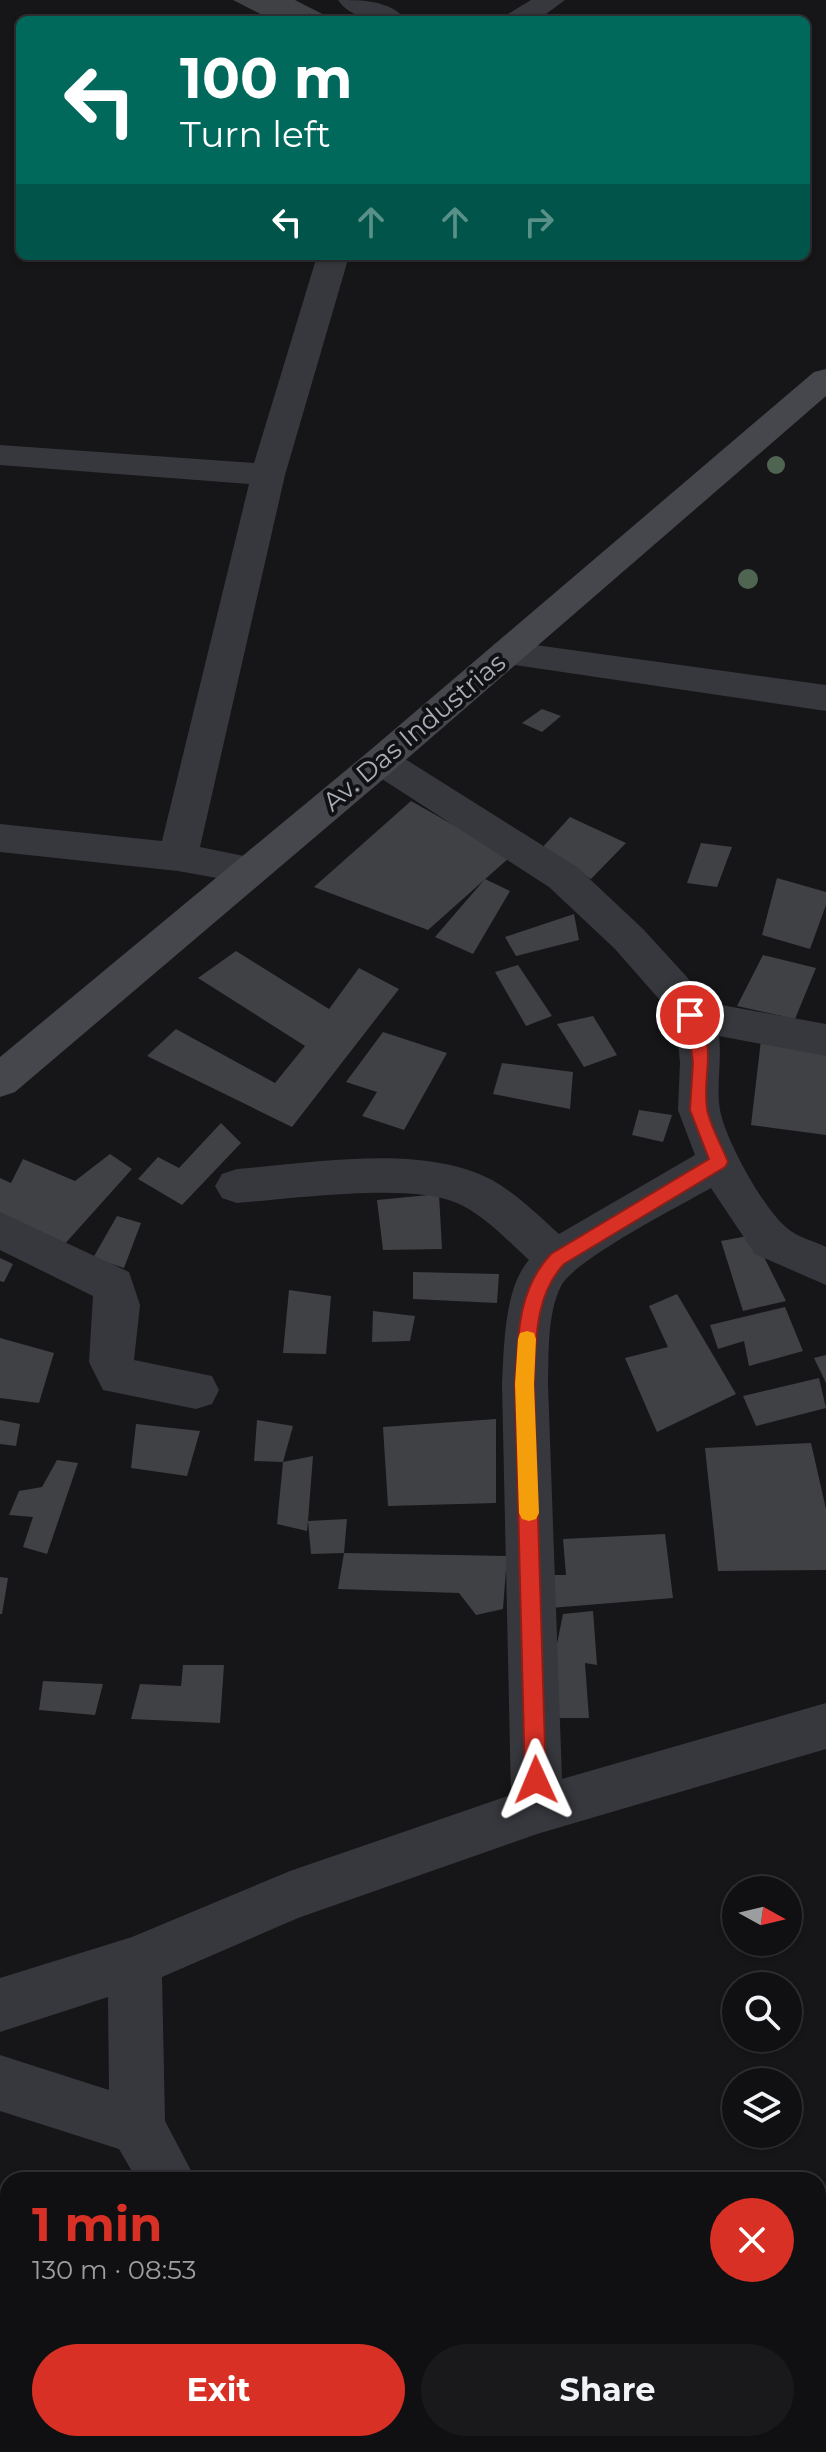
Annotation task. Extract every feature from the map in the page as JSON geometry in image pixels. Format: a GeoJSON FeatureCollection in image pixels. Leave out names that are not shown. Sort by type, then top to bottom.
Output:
{"type":"FeatureCollection","features":[{"type":"Feature","properties":{"kind":"main road","name":"Av. Das Industrias"},"geometry":{"type":"LineString","coordinates":[[0,1081],[381,761],[826,379]]}},
{"type":"Feature","properties":{"kind":"street"},"geometry":{"type":"LineString","coordinates":[[352,0],[384,16]]}},
{"type":"Feature","properties":{"kind":"street"},"geometry":{"type":"LineString","coordinates":[[525,16],[551,0]]}},
{"type":"Feature","properties":{"kind":"street"},"geometry":{"type":"LineString","coordinates":[[178,857],[268,475],[332,260]]}},
{"type":"Feature","properties":{"kind":"street"},"geometry":{"type":"LineString","coordinates":[[0,455],[268,475]]}},
{"type":"Feature","properties":{"kind":"street"},"geometry":{"type":"LineString","coordinates":[[507,653],[826,698]]}},
{"type":"Feature","properties":{"kind":"street"},"geometry":{"type":"LineString","coordinates":[[381,761],[563,877],[629,939],[684,1002],[690,1015],[698,1034],[701,1062],[699,1110],[719,1162],[739,1198],[771,1241],[826,1266]]}},
{"type":"Feature","properties":{"kind":"street"},"geometry":{"type":"LineString","coordinates":[[0,838],[178,857],[250,870]]}},
{"type":"Feature","properties":{"kind":"street"},"geometry":{"type":"LineString","coordinates":[[690,1015],[826,1040]]}},
{"type":"Feature","properties":{"kind":"street"},"geometry":{"type":"LineString","coordinates":[[537,1810],[525,1384],[528,1327],[535,1291],[541,1276],[557,1259],[719,1162]]}},
{"type":"Feature","properties":{"kind":"street"},"geometry":{"type":"LineString","coordinates":[[237,1186],[378,1178],[455,1183],[475,1191],[557,1259]]}},
{"type":"Feature","properties":{"kind":"street"},"geometry":{"type":"LineString","coordinates":[[0,1230],[113,1285],[118,1308],[111,1354],[112,1369],[119,1376],[196,1390]]}},
{"type":"Feature","properties":{"kind":"street"},"geometry":{"type":"LineString","coordinates":[[0,2005],[135,1962],[290,1896],[537,1810],[826,1726]]}},
{"type":"Feature","properties":{"kind":"street"},"geometry":{"type":"LineString","coordinates":[[135,1962],[137,2127],[163,2172]]}},
{"type":"Feature","properties":{"kind":"street"},"geometry":{"type":"LineString","coordinates":[[0,2083],[137,2127]]}},
{"type":"Feature","properties":{"kind":"building"},"geometry":{"type":"Polygon","coordinates":[[[233,0],[295,0],[326,16],[264,16],[233,0]]]}},
{"type":"Feature","properties":{"kind":"building"},"geometry":{"type":"Polygon","coordinates":[[[542,709],[561,716],[542,732],[522,723],[542,709]]]}},
{"type":"Feature","properties":{"kind":"building"},"geometry":{"type":"Polygon","coordinates":[[[411,801],[510,857],[428,930],[314,887],[411,801]]]}},
{"type":"Feature","properties":{"kind":"building"},"geometry":{"type":"Polygon","coordinates":[[[570,817],[626,843],[591,879],[541,849],[570,817]]]}},
{"type":"Feature","properties":{"kind":"building"},"geometry":{"type":"Polygon","coordinates":[[[701,843],[732,847],[717,887],[687,883],[701,843]]]}},
{"type":"Feature","properties":{"kind":"building"},"geometry":{"type":"Polygon","coordinates":[[[777,878],[826,892],[826,905],[810,949],[762,935],[777,878]]]}},
{"type":"Feature","properties":{"kind":"building"},"geometry":{"type":"Polygon","coordinates":[[[485,879],[510,891],[473,954],[435,937],[485,879]]]}},
{"type":"Feature","properties":{"kind":"building"},"geometry":{"type":"Polygon","coordinates":[[[574,914],[579,940],[516,956],[505,937],[574,914]]]}},
{"type":"Feature","properties":{"kind":"building"},"geometry":{"type":"Polygon","coordinates":[[[236,951],[329,1009],[359,968],[399,989],[292,1127],[147,1056],[176,1029],[275,1083],[305,1046],[198,978],[236,951]]]}},
{"type":"Feature","properties":{"kind":"building"},"geometry":{"type":"Polygon","coordinates":[[[763,955],[816,968],[795,1019],[737,1006],[763,955]]]}},
{"type":"Feature","properties":{"kind":"building"},"geometry":{"type":"Polygon","coordinates":[[[518,965],[552,1016],[526,1026],[495,972],[518,965]]]}},
{"type":"Feature","properties":{"kind":"building"},"geometry":{"type":"Polygon","coordinates":[[[593,1016],[617,1055],[584,1067],[557,1024],[593,1016]]]}},
{"type":"Feature","properties":{"kind":"building"},"geometry":{"type":"Polygon","coordinates":[[[383,1032],[447,1053],[404,1130],[362,1116],[377,1092],[346,1082],[383,1032]]]}},
{"type":"Feature","properties":{"kind":"building"},"geometry":{"type":"Polygon","coordinates":[[[761,1040],[826,1053],[826,1135],[751,1125],[761,1040]]]}},
{"type":"Feature","properties":{"kind":"building"},"geometry":{"type":"Polygon","coordinates":[[[502,1063],[573,1072],[570,1109],[493,1094],[502,1063]]]}},
{"type":"Feature","properties":{"kind":"building"},"geometry":{"type":"Polygon","coordinates":[[[639,1110],[672,1115],[663,1142],[632,1135],[639,1110]]]}},
{"type":"Feature","properties":{"kind":"building"},"geometry":{"type":"Polygon","coordinates":[[[221,1123],[241,1143],[182,1205],[138,1179],[158,1157],[179,1168],[221,1123]]]}},
{"type":"Feature","properties":{"kind":"building"},"geometry":{"type":"Polygon","coordinates":[[[110,1154],[132,1169],[62,1247],[0,1217],[0,1178],[11,1183],[23,1159],[75,1181],[110,1154]]]}},
{"type":"Feature","properties":{"kind":"building"},"geometry":{"type":"Polygon","coordinates":[[[439,1194],[442,1249],[383,1250],[377,1200],[439,1194]]]}},
{"type":"Feature","properties":{"kind":"building"},"geometry":{"type":"Polygon","coordinates":[[[117,1216],[141,1223],[124,1268],[93,1258],[117,1216]]]}},
{"type":"Feature","properties":{"kind":"building"},"geometry":{"type":"Polygon","coordinates":[[[753,1235],[786,1301],[743,1311],[721,1241],[753,1235]]]}},
{"type":"Feature","properties":{"kind":"building"},"geometry":{"type":"Polygon","coordinates":[[[0,1258],[13,1264],[4,1282],[0,1281],[0,1258]]]}},
{"type":"Feature","properties":{"kind":"building"},"geometry":{"type":"Polygon","coordinates":[[[413,1272],[499,1274],[497,1303],[413,1299],[413,1272]]]}},
{"type":"Feature","properties":{"kind":"building"},"geometry":{"type":"Polygon","coordinates":[[[289,1290],[331,1296],[326,1354],[283,1353],[289,1290]]]}},
{"type":"Feature","properties":{"kind":"building"},"geometry":{"type":"Polygon","coordinates":[[[677,1294],[736,1394],[657,1432],[625,1358],[668,1347],[649,1306],[677,1294]]]}},
{"type":"Feature","properties":{"kind":"building"},"geometry":{"type":"Polygon","coordinates":[[[785,1307],[803,1351],[749,1366],[744,1341],[718,1349],[710,1325],[785,1307]]]}},
{"type":"Feature","properties":{"kind":"building"},"geometry":{"type":"Polygon","coordinates":[[[373,1311],[415,1316],[410,1341],[372,1342],[373,1311]]]}},
{"type":"Feature","properties":{"kind":"building"},"geometry":{"type":"Polygon","coordinates":[[[0,1338],[54,1353],[39,1403],[0,1398],[0,1338]]]}},
{"type":"Feature","properties":{"kind":"building"},"geometry":{"type":"Polygon","coordinates":[[[826,1355],[826,1383],[814,1358],[826,1355]]]}},
{"type":"Feature","properties":{"kind":"building"},"geometry":{"type":"Polygon","coordinates":[[[819,1378],[826,1408],[756,1426],[743,1396],[819,1378]]]}},
{"type":"Feature","properties":{"kind":"building"},"geometry":{"type":"Polygon","coordinates":[[[496,1419],[496,1503],[388,1506],[383,1427],[496,1419]]]}},
{"type":"Feature","properties":{"kind":"building"},"geometry":{"type":"Polygon","coordinates":[[[0,1420],[20,1424],[16,1446],[0,1444],[0,1420]]]}},
{"type":"Feature","properties":{"kind":"building"},"geometry":{"type":"Polygon","coordinates":[[[257,1420],[293,1426],[283,1462],[254,1461],[257,1420]]]}},
{"type":"Feature","properties":{"kind":"building"},"geometry":{"type":"Polygon","coordinates":[[[136,1424],[200,1431],[187,1476],[131,1468],[136,1424]]]}},
{"type":"Feature","properties":{"kind":"building"},"geometry":{"type":"Polygon","coordinates":[[[811,1443],[826,1509],[826,1570],[718,1571],[705,1448],[811,1443]]]}},
{"type":"Feature","properties":{"kind":"building"},"geometry":{"type":"Polygon","coordinates":[[[313,1456],[307,1531],[277,1524],[283,1462],[313,1456]]]}},
{"type":"Feature","properties":{"kind":"building"},"geometry":{"type":"Polygon","coordinates":[[[57,1460],[78,1463],[47,1554],[23,1547],[33,1517],[9,1515],[19,1491],[42,1487],[57,1460]]]}},
{"type":"Feature","properties":{"kind":"building"},"geometry":{"type":"Polygon","coordinates":[[[347,1519],[344,1553],[311,1554],[308,1521],[347,1519]]]}},
{"type":"Feature","properties":{"kind":"building"},"geometry":{"type":"Polygon","coordinates":[[[665,1534],[673,1598],[550,1608],[554,1575],[566,1575],[563,1539],[665,1534]]]}},
{"type":"Feature","properties":{"kind":"building"},"geometry":{"type":"Polygon","coordinates":[[[344,1553],[507,1556],[503,1609],[476,1615],[459,1593],[338,1589],[344,1553]]]}},
{"type":"Feature","properties":{"kind":"building"},"geometry":{"type":"Polygon","coordinates":[[[0,1577],[8,1578],[2,1614],[0,1614],[0,1577]]]}},
{"type":"Feature","properties":{"kind":"building"},"geometry":{"type":"Polygon","coordinates":[[[593,1611],[597,1665],[585,1663],[589,1718],[557,1718],[554,1659],[563,1614],[593,1611]]]}},
{"type":"Feature","properties":{"kind":"building"},"geometry":{"type":"Polygon","coordinates":[[[183,1665],[224,1665],[220,1723],[131,1719],[140,1684],[181,1686],[183,1665]]]}},
{"type":"Feature","properties":{"kind":"building"},"geometry":{"type":"Polygon","coordinates":[[[43,1681],[103,1684],[95,1715],[39,1710],[43,1681]]]}},
{"type":"Feature","properties":{"kind":"slow traffic"},"geometry":{"type":"LineString","coordinates":[[527,1339],[525,1384],[529,1513]]}},
{"type":"Feature","properties":{"kind":"route"},"geometry":{"type":"LineString","coordinates":[[536,1780],[525,1384],[528,1327],[535,1291],[541,1276],[566,1252],[719,1162],[699,1110],[701,1062],[698,1034],[690,1015]]}}]}
